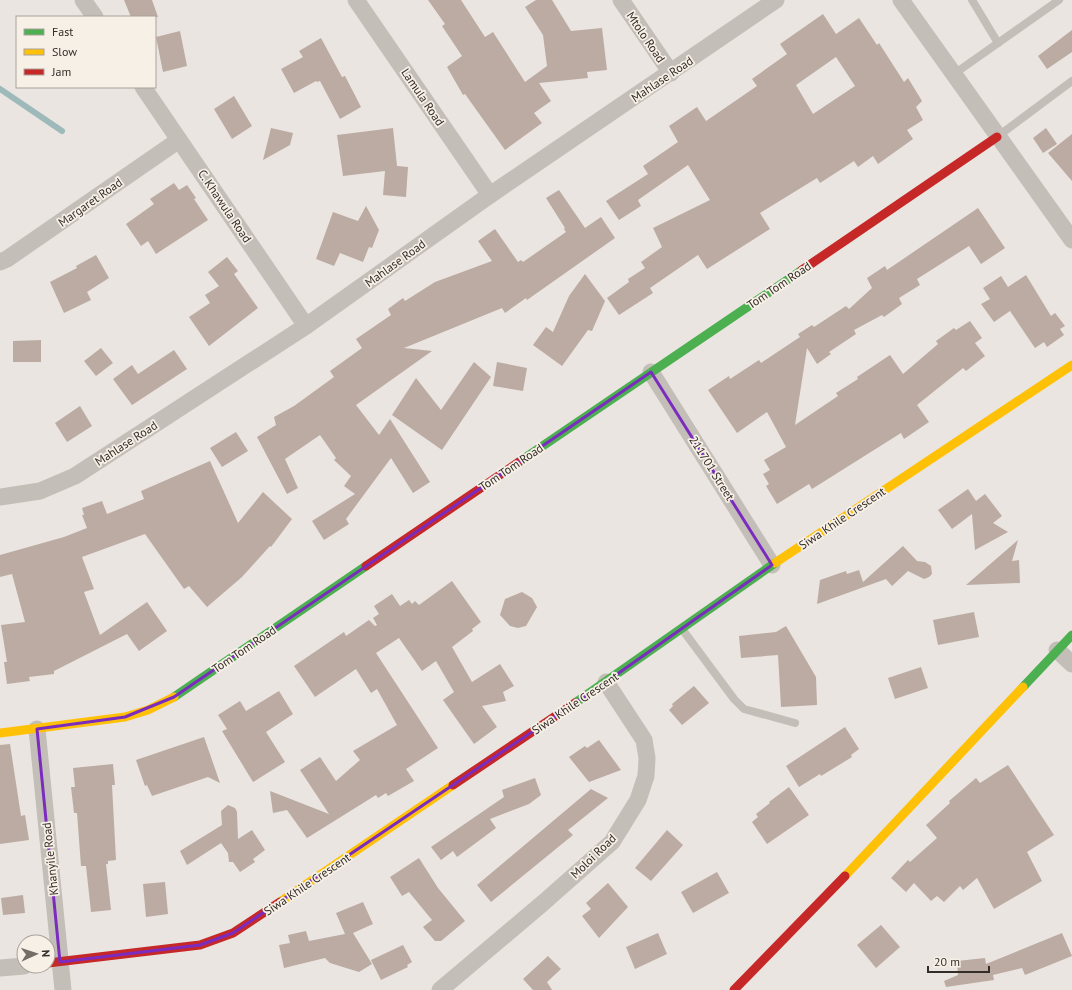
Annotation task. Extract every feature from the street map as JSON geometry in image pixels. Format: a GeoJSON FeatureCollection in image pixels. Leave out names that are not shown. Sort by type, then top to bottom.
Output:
{"type":"FeatureCollection","features":[{"type":"Feature","properties":{"kind":"street"},"geometry":{"type":"LineString","coordinates":[[83,0],[94,16]]}},
{"type":"Feature","properties":{"kind":"street","name":"Lamula Road"},"geometry":{"type":"LineString","coordinates":[[356,0],[490,195]]}},
{"type":"Feature","properties":{"kind":"street","name":"Mtolo Road"},"geometry":{"type":"LineString","coordinates":[[621,0],[670,73]]}},
{"type":"Feature","properties":{"kind":"street","name":"Mahlase Road"},"geometry":{"type":"LineString","coordinates":[[0,497],[40,491],[75,476],[306,326],[490,195],[776,0]]}},
{"type":"Feature","properties":{"kind":"street"},"geometry":{"type":"LineString","coordinates":[[901,0],[997,137],[1072,240]]}},
{"type":"Feature","properties":{"kind":"street","name":"C. Khawula Road"},"geometry":{"type":"LineString","coordinates":[[144,88],[306,326]]}},
{"type":"Feature","properties":{"kind":"street","name":"Tom Tom Road"},"geometry":{"type":"LineString","coordinates":[[0,733],[125,717],[148,710],[174,697],[997,137]]}},
{"type":"Feature","properties":{"kind":"street","name":"Margaret Road"},"geometry":{"type":"LineString","coordinates":[[0,262],[13,255],[179,140]]}},
{"type":"Feature","properties":{"kind":"street","name":"Siwa Khile Crescent"},"geometry":{"type":"LineString","coordinates":[[56,963],[200,945],[234,933],[606,682],[772,565],[1072,365]]}},
{"type":"Feature","properties":{"kind":"street","name":"211701 Street"},"geometry":{"type":"LineString","coordinates":[[651,372],[772,565]]}},
{"type":"Feature","properties":{"kind":"street"},"geometry":{"type":"LineString","coordinates":[[734,990],[840,882],[1072,635]]}},
{"type":"Feature","properties":{"kind":"street"},"geometry":{"type":"LineString","coordinates":[[1057,650],[1072,664]]}},
{"type":"Feature","properties":{"kind":"street","name":"Moloi Road"},"geometry":{"type":"LineString","coordinates":[[440,990],[543,903],[612,842],[638,800],[646,776],[647,758],[644,740],[606,682]]}},
{"type":"Feature","properties":{"kind":"street","name":"Khanyile Road"},"geometry":{"type":"LineString","coordinates":[[37,729],[52,934]]}},
{"type":"Feature","properties":{"kind":"street"},"geometry":{"type":"LineString","coordinates":[[0,968],[16,967]]}},
{"type":"Feature","properties":{"kind":"street","name":"Khanyile Road"},"geometry":{"type":"LineString","coordinates":[[56,969],[63,990]]}},
{"type":"Feature","properties":{"kind":"lane"},"geometry":{"type":"LineString","coordinates":[[972,0],[998,43]]}},
{"type":"Feature","properties":{"kind":"lane"},"geometry":{"type":"LineString","coordinates":[[954,74],[1060,0]]}},
{"type":"Feature","properties":{"kind":"lane"},"geometry":{"type":"LineString","coordinates":[[997,137],[1072,81]]}},
{"type":"Feature","properties":{"kind":"lane"},"geometry":{"type":"LineString","coordinates":[[682,629],[734,699],[744,709],[795,723]]}},
{"type":"Feature","properties":{"kind":"highlighted area"},"geometry":{"type":"Polygon","coordinates":[[[651,372],[772,565],[606,682],[233,933],[200,945],[60,962],[37,729],[125,717],[174,697],[651,372]]]}},
{"type":"Feature","properties":{"kind":"building"},"geometry":{"type":"Polygon","coordinates":[[[124,0],[152,0],[158,17],[156,16],[131,16],[124,0]]]}},
{"type":"Feature","properties":{"kind":"building"},"geometry":{"type":"Polygon","coordinates":[[[428,0],[461,0],[485,37],[493,32],[525,82],[547,66],[543,35],[525,7],[536,0],[552,0],[571,31],[602,28],[607,70],[587,72],[588,78],[539,83],[551,101],[534,113],[542,123],[505,150],[465,94],[463,95],[447,67],[462,56],[442,26],[445,24],[428,0]]]}},
{"type":"Feature","properties":{"kind":"building"},"geometry":{"type":"Polygon","coordinates":[[[823,14],[836,34],[859,18],[877,45],[879,43],[904,82],[908,78],[922,101],[916,107],[923,120],[907,130],[913,139],[878,164],[873,156],[858,167],[854,161],[820,183],[817,178],[760,213],[770,229],[707,269],[698,255],[650,288],[653,293],[619,315],[607,298],[629,282],[628,279],[645,268],[641,262],[662,247],[653,228],[710,200],[688,165],[638,200],[641,206],[619,220],[606,201],[648,174],[643,166],[678,142],[669,126],[697,107],[706,121],[757,86],[752,79],[787,54],[780,44],[823,14]],[[836,57],[796,85],[813,114],[855,86],[836,57]]]}},
{"type":"Feature","properties":{"kind":"building"},"geometry":{"type":"Polygon","coordinates":[[[1072,30],[1072,52],[1047,69],[1038,56],[1072,30]]]}},
{"type":"Feature","properties":{"kind":"building"},"geometry":{"type":"Polygon","coordinates":[[[180,31],[187,66],[163,72],[156,37],[180,31]]]}},
{"type":"Feature","properties":{"kind":"building"},"geometry":{"type":"Polygon","coordinates":[[[321,38],[342,77],[345,76],[361,107],[340,119],[320,81],[316,81],[294,93],[281,69],[303,57],[299,51],[321,38]]]}},
{"type":"Feature","properties":{"kind":"building"},"geometry":{"type":"Polygon","coordinates":[[[234,96],[252,126],[232,139],[214,109],[234,96]]]}},
{"type":"Feature","properties":{"kind":"building"},"geometry":{"type":"Polygon","coordinates":[[[271,128],[293,133],[290,145],[263,160],[271,128]]]}},
{"type":"Feature","properties":{"kind":"building"},"geometry":{"type":"Polygon","coordinates":[[[393,128],[397,166],[408,167],[406,197],[383,195],[385,171],[343,176],[337,135],[393,128]]]}},
{"type":"Feature","properties":{"kind":"building"},"geometry":{"type":"Polygon","coordinates":[[[1046,128],[1057,144],[1043,153],[1033,138],[1046,128]]]}},
{"type":"Feature","properties":{"kind":"building"},"geometry":{"type":"Polygon","coordinates":[[[1072,134],[1072,181],[1048,153],[1072,134]]]}},
{"type":"Feature","properties":{"kind":"building"},"geometry":{"type":"Polygon","coordinates":[[[174,183],[179,190],[187,185],[196,198],[194,199],[208,220],[156,254],[148,241],[141,246],[126,224],[154,204],[150,199],[174,183]]]}},
{"type":"Feature","properties":{"kind":"building"},"geometry":{"type":"Polygon","coordinates":[[[559,190],[585,228],[601,217],[615,238],[527,300],[526,298],[505,313],[502,308],[404,348],[432,351],[356,405],[379,435],[390,419],[430,482],[413,493],[391,458],[346,519],[349,524],[324,540],[312,521],[355,494],[344,486],[351,476],[334,460],[336,458],[320,435],[285,459],[298,488],[287,494],[257,437],[276,425],[274,417],[294,406],[334,377],[330,371],[362,348],[356,339],[391,315],[388,309],[403,298],[405,301],[435,282],[492,261],[478,241],[495,229],[518,262],[521,260],[523,262],[566,232],[546,198],[559,190]]]}},
{"type":"Feature","properties":{"kind":"building"},"geometry":{"type":"Polygon","coordinates":[[[366,206],[379,230],[372,248],[369,247],[363,262],[340,253],[334,266],[316,259],[333,212],[358,221],[366,206]]]}},
{"type":"Feature","properties":{"kind":"building"},"geometry":{"type":"Polygon","coordinates":[[[978,208],[1005,248],[981,264],[969,246],[917,279],[920,285],[899,298],[902,304],[884,317],[882,315],[854,330],[856,334],[829,352],[831,354],[817,364],[807,348],[795,425],[838,396],[836,393],[858,379],[857,377],[890,355],[903,374],[938,344],[936,341],[954,328],[956,330],[970,321],[982,338],[975,343],[985,356],[966,371],[963,368],[917,405],[929,422],[904,439],[901,433],[812,489],[809,484],[777,504],[766,486],[769,484],[763,474],[770,470],[764,460],[786,447],[767,412],[737,433],[708,390],[729,376],[730,379],[759,360],[761,363],[800,337],[798,334],[812,325],[814,327],[846,306],[849,309],[872,288],[867,278],[885,266],[887,270],[978,208]]]}},
{"type":"Feature","properties":{"kind":"building"},"geometry":{"type":"Polygon","coordinates":[[[96,255],[109,278],[87,292],[91,300],[64,313],[50,282],[77,268],[76,266],[96,255]]]}},
{"type":"Feature","properties":{"kind":"building"},"geometry":{"type":"Polygon","coordinates":[[[227,257],[238,271],[234,274],[258,308],[209,346],[189,317],[210,303],[205,295],[219,286],[208,272],[227,257]]]}},
{"type":"Feature","properties":{"kind":"building"},"geometry":{"type":"Polygon","coordinates":[[[585,274],[605,301],[592,331],[588,330],[562,366],[533,345],[546,327],[553,332],[569,296],[585,274]]]}},
{"type":"Feature","properties":{"kind":"building"},"geometry":{"type":"Polygon","coordinates":[[[1026,275],[1051,316],[1055,313],[1065,326],[1060,329],[1064,335],[1047,347],[1044,342],[1035,348],[1010,311],[994,322],[981,304],[990,299],[983,288],[1001,276],[1008,287],[1026,275]]]}},
{"type":"Feature","properties":{"kind":"building"},"geometry":{"type":"Polygon","coordinates":[[[41,340],[41,362],[13,362],[13,341],[41,340]]]}},
{"type":"Feature","properties":{"kind":"building"},"geometry":{"type":"Polygon","coordinates":[[[101,348],[113,363],[96,376],[84,361],[101,348]]]}},
{"type":"Feature","properties":{"kind":"building"},"geometry":{"type":"Polygon","coordinates":[[[174,350],[187,369],[132,405],[113,379],[132,365],[138,374],[174,350]]]}},
{"type":"Feature","properties":{"kind":"building"},"geometry":{"type":"Polygon","coordinates":[[[474,362],[491,377],[442,450],[392,415],[416,378],[441,410],[474,362]]]}},
{"type":"Feature","properties":{"kind":"building"},"geometry":{"type":"Polygon","coordinates":[[[497,362],[527,368],[523,391],[493,386],[497,362]]]}},
{"type":"Feature","properties":{"kind":"building"},"geometry":{"type":"Polygon","coordinates":[[[80,406],[92,426],[67,442],[55,423],[80,406]]]}},
{"type":"Feature","properties":{"kind":"building"},"geometry":{"type":"Polygon","coordinates":[[[236,432],[248,451],[222,467],[210,448],[236,432]]]}},
{"type":"Feature","properties":{"kind":"building"},"geometry":{"type":"Polygon","coordinates":[[[210,461],[238,523],[263,492],[292,519],[271,547],[270,546],[242,577],[207,607],[189,586],[184,589],[145,534],[82,557],[94,589],[84,592],[100,635],[147,602],[167,631],[139,651],[127,634],[54,671],[54,674],[29,677],[30,681],[7,684],[4,662],[7,662],[1,625],[25,622],[12,574],[0,577],[0,555],[64,537],[87,528],[82,515],[84,515],[82,508],[102,501],[107,514],[144,499],[141,491],[210,461]]]}},
{"type":"Feature","properties":{"kind":"building"},"geometry":{"type":"Polygon","coordinates":[[[968,489],[976,501],[985,494],[1002,516],[993,523],[1008,532],[975,550],[972,514],[952,529],[938,510],[968,489]]]}},
{"type":"Feature","properties":{"kind":"building"},"geometry":{"type":"Polygon","coordinates":[[[1018,540],[1012,561],[1019,560],[1020,583],[966,585],[1018,540]]]}},
{"type":"Feature","properties":{"kind":"building"},"geometry":{"type":"Polygon","coordinates":[[[903,546],[917,561],[925,562],[931,566],[932,574],[929,577],[924,579],[908,571],[892,586],[886,579],[817,604],[820,580],[846,571],[847,574],[859,570],[863,582],[903,546]]]}},
{"type":"Feature","properties":{"kind":"building"},"geometry":{"type":"Polygon","coordinates":[[[452,581],[481,622],[472,629],[473,631],[452,647],[472,682],[500,664],[514,686],[503,692],[506,701],[482,706],[497,727],[474,744],[443,700],[454,692],[436,661],[422,671],[399,638],[376,653],[438,748],[406,769],[414,781],[388,796],[386,793],[378,798],[376,795],[307,838],[287,810],[273,813],[270,791],[329,814],[300,770],[320,757],[336,781],[360,760],[353,751],[397,725],[377,689],[371,693],[356,669],[315,697],[294,666],[344,632],[346,636],[369,620],[375,626],[377,625],[373,618],[379,614],[374,606],[392,594],[400,606],[409,600],[412,604],[415,601],[419,605],[452,581]]]}},
{"type":"Feature","properties":{"kind":"building"},"geometry":{"type":"Polygon","coordinates":[[[522,592],[532,598],[537,607],[526,626],[518,628],[510,626],[500,615],[505,599],[522,592]]]}},
{"type":"Feature","properties":{"kind":"building"},"geometry":{"type":"Polygon","coordinates":[[[974,612],[979,637],[938,645],[933,620],[974,612]]]}},
{"type":"Feature","properties":{"kind":"building"},"geometry":{"type":"Polygon","coordinates":[[[786,626],[816,677],[817,705],[781,707],[778,655],[741,658],[739,636],[776,632],[786,626]]]}},
{"type":"Feature","properties":{"kind":"building"},"geometry":{"type":"Polygon","coordinates":[[[921,667],[928,688],[895,699],[888,678],[921,667]]]}},
{"type":"Feature","properties":{"kind":"building"},"geometry":{"type":"Polygon","coordinates":[[[694,686],[709,703],[682,725],[669,710],[673,706],[672,704],[694,686]]]}},
{"type":"Feature","properties":{"kind":"building"},"geometry":{"type":"Polygon","coordinates":[[[279,691],[293,714],[266,732],[285,762],[253,782],[222,731],[227,729],[218,715],[240,701],[246,711],[279,691]]]}},
{"type":"Feature","properties":{"kind":"building"},"geometry":{"type":"Polygon","coordinates":[[[845,727],[859,749],[851,755],[852,757],[821,776],[820,774],[799,787],[786,766],[845,727]]]}},
{"type":"Feature","properties":{"kind":"building"},"geometry":{"type":"Polygon","coordinates":[[[204,737],[220,783],[208,777],[152,796],[147,785],[145,786],[136,760],[204,737]]]}},
{"type":"Feature","properties":{"kind":"building"},"geometry":{"type":"Polygon","coordinates":[[[599,740],[621,770],[589,782],[569,757],[585,746],[587,748],[599,740]]]}},
{"type":"Feature","properties":{"kind":"building"},"geometry":{"type":"Polygon","coordinates":[[[10,744],[21,816],[25,815],[29,840],[0,844],[0,745],[10,744]]]}},
{"type":"Feature","properties":{"kind":"building"},"geometry":{"type":"Polygon","coordinates":[[[113,764],[115,785],[112,785],[116,860],[108,861],[108,864],[106,864],[111,910],[91,912],[86,866],[81,866],[77,813],[74,813],[71,787],[75,787],[73,768],[113,764]]]}},
{"type":"Feature","properties":{"kind":"building"},"geometry":{"type":"Polygon","coordinates":[[[1008,765],[1054,835],[1027,852],[1042,881],[994,909],[977,878],[963,890],[960,886],[944,902],[937,896],[931,901],[914,883],[906,892],[891,878],[908,860],[910,862],[937,838],[926,825],[950,803],[949,801],[976,778],[980,783],[1008,765]]]}},
{"type":"Feature","properties":{"kind":"building"},"geometry":{"type":"Polygon","coordinates":[[[535,778],[541,795],[529,804],[490,819],[496,828],[457,857],[453,851],[441,860],[431,847],[504,797],[502,790],[535,778]]]}},
{"type":"Feature","properties":{"kind":"building"},"geometry":{"type":"Polygon","coordinates":[[[789,787],[809,815],[767,844],[752,822],[758,817],[756,814],[789,787]]]}},
{"type":"Feature","properties":{"kind":"building"},"geometry":{"type":"Polygon","coordinates":[[[591,789],[608,798],[568,830],[573,835],[491,902],[477,885],[591,789]]]}},
{"type":"Feature","properties":{"kind":"building"},"geometry":{"type":"Polygon","coordinates":[[[228,805],[235,808],[237,812],[238,839],[252,830],[265,850],[253,859],[255,862],[240,872],[233,862],[229,862],[228,853],[221,843],[187,865],[180,851],[222,825],[221,811],[228,805]]]}},
{"type":"Feature","properties":{"kind":"building"},"geometry":{"type":"Polygon","coordinates":[[[667,830],[683,845],[651,881],[635,868],[667,830]]]}},
{"type":"Feature","properties":{"kind":"building"},"geometry":{"type":"Polygon","coordinates":[[[419,858],[438,888],[465,921],[441,941],[435,941],[423,927],[432,920],[409,892],[402,896],[390,877],[419,858]]]}},
{"type":"Feature","properties":{"kind":"building"},"geometry":{"type":"Polygon","coordinates":[[[717,872],[729,893],[693,913],[681,892],[717,872]]]}},
{"type":"Feature","properties":{"kind":"building"},"geometry":{"type":"Polygon","coordinates":[[[165,882],[168,914],[146,917],[143,884],[165,882]]]}},
{"type":"Feature","properties":{"kind":"building"},"geometry":{"type":"Polygon","coordinates":[[[608,883],[628,907],[599,938],[582,916],[591,909],[586,903],[608,883]]]}},
{"type":"Feature","properties":{"kind":"building"},"geometry":{"type":"Polygon","coordinates":[[[23,895],[25,913],[3,915],[1,898],[23,895]]]}},
{"type":"Feature","properties":{"kind":"building"},"geometry":{"type":"Polygon","coordinates":[[[363,902],[373,924],[353,933],[372,964],[359,972],[330,963],[325,958],[284,968],[279,945],[290,943],[288,935],[306,931],[309,941],[345,934],[336,913],[363,902]]]}},
{"type":"Feature","properties":{"kind":"building"},"geometry":{"type":"Polygon","coordinates":[[[881,925],[900,947],[876,968],[857,945],[881,925]]]}},
{"type":"Feature","properties":{"kind":"building"},"geometry":{"type":"Polygon","coordinates":[[[658,933],[667,954],[635,969],[626,947],[658,933]]]}},
{"type":"Feature","properties":{"kind":"building"},"geometry":{"type":"Polygon","coordinates":[[[1062,933],[1072,956],[1025,975],[1022,968],[993,975],[994,980],[946,987],[944,981],[958,975],[957,961],[985,958],[986,964],[1062,933]]]}},
{"type":"Feature","properties":{"kind":"building"},"geometry":{"type":"Polygon","coordinates":[[[403,945],[412,962],[407,965],[408,967],[381,980],[371,960],[403,945]]]}},
{"type":"Feature","properties":{"kind":"building"},"geometry":{"type":"Polygon","coordinates":[[[548,956],[561,969],[547,982],[552,990],[533,990],[523,979],[548,956]]]}},
{"type":"Feature","properties":{"kind":"waterway"},"geometry":{"type":"LineString","coordinates":[[0,89],[62,131]]}},
{"type":"Feature","properties":{"kind":"traffic: fast"},"geometry":{"type":"LineString","coordinates":[[519,462],[802,270]]}},
{"type":"Feature","properties":{"kind":"traffic: fast"},"geometry":{"type":"LineString","coordinates":[[575,703],[775,563]]}},
{"type":"Feature","properties":{"kind":"traffic: fast"},"geometry":{"type":"LineString","coordinates":[[174,697],[366,566]]}},
{"type":"Feature","properties":{"kind":"traffic: fast"},"geometry":{"type":"LineString","coordinates":[[1023,687],[1072,635]]}},
{"type":"Feature","properties":{"kind":"traffic: slow"},"geometry":{"type":"LineString","coordinates":[[775,563],[1072,365]]}},
{"type":"Feature","properties":{"kind":"traffic: slow"},"geometry":{"type":"LineString","coordinates":[[845,876],[1023,687]]}},
{"type":"Feature","properties":{"kind":"traffic: slow"},"geometry":{"type":"LineString","coordinates":[[0,733],[125,717],[148,710],[174,697]]}},
{"type":"Feature","properties":{"kind":"traffic: slow"},"geometry":{"type":"LineString","coordinates":[[280,902],[453,785]]}},
{"type":"Feature","properties":{"kind":"traffic: jam"},"geometry":{"type":"LineString","coordinates":[[802,270],[997,137]]}},
{"type":"Feature","properties":{"kind":"traffic: jam"},"geometry":{"type":"LineString","coordinates":[[366,566],[519,462]]}},
{"type":"Feature","properties":{"kind":"traffic: jam"},"geometry":{"type":"LineString","coordinates":[[453,785],[575,703]]}},
{"type":"Feature","properties":{"kind":"traffic: jam"},"geometry":{"type":"LineString","coordinates":[[734,990],[845,876]]}},
{"type":"Feature","properties":{"kind":"traffic: jam"},"geometry":{"type":"LineString","coordinates":[[56,962],[200,945],[233,933],[280,902]]}}]}
